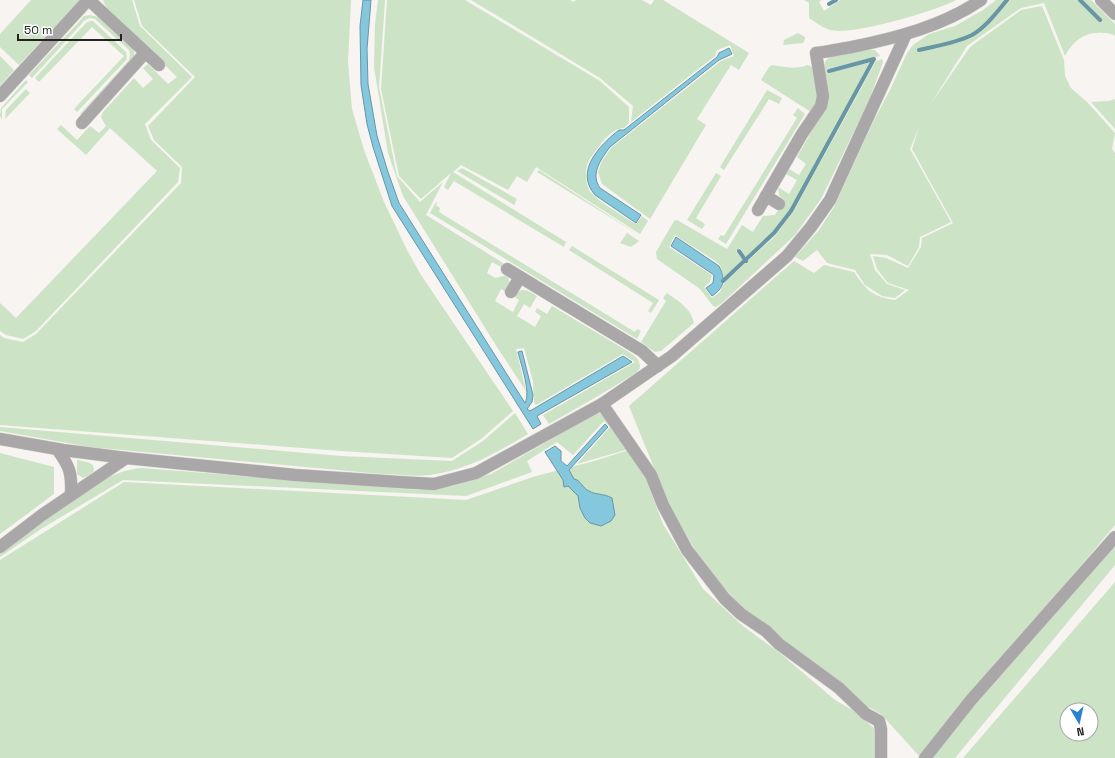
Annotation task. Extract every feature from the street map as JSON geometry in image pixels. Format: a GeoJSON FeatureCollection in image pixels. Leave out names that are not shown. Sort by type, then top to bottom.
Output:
{"type":"FeatureCollection","features":[{"type":"Feature","properties":{"kind":"lane"},"geometry":{"type":"LineString","coordinates":[[0,96],[88,0],[159,66]]}},
{"type":"Feature","properties":{"kind":"lane"},"geometry":{"type":"LineString","coordinates":[[758,210],[802,134],[821,106],[823,96],[816,53],[906,34],[970,8],[981,0]]}},
{"type":"Feature","properties":{"kind":"lane"},"geometry":{"type":"LineString","coordinates":[[1101,0],[1115,14]]}},
{"type":"Feature","properties":{"kind":"lane"},"geometry":{"type":"LineString","coordinates":[[0,439],[57,449],[126,458],[295,475],[434,484],[476,473],[602,404],[658,366],[672,356],[787,256],[811,227],[830,200],[906,34]]}},
{"type":"Feature","properties":{"kind":"lane"},"geometry":{"type":"LineString","coordinates":[[82,123],[145,53]]}},
{"type":"Feature","properties":{"kind":"lane"},"geometry":{"type":"LineString","coordinates":[[766,196],[779,204]]}},
{"type":"Feature","properties":{"kind":"lane"},"geometry":{"type":"LineString","coordinates":[[507,269],[642,351],[658,366]]}},
{"type":"Feature","properties":{"kind":"lane"},"geometry":{"type":"LineString","coordinates":[[511,292],[520,277]]}},
{"type":"Feature","properties":{"kind":"lane"},"geometry":{"type":"LineString","coordinates":[[602,404],[652,475],[664,505],[687,550],[716,587],[741,614],[766,631],[778,644],[839,688],[866,714],[879,721],[881,730],[881,758]]}},
{"type":"Feature","properties":{"kind":"lane"},"geometry":{"type":"LineString","coordinates":[[57,449],[67,463],[71,480],[71,495]]}},
{"type":"Feature","properties":{"kind":"lane"},"geometry":{"type":"LineString","coordinates":[[0,547],[42,515],[126,458]]}},
{"type":"Feature","properties":{"kind":"lane"},"geometry":{"type":"LineString","coordinates":[[925,758],[991,676],[1115,537]]}},
{"type":"Feature","properties":{"kind":"green space"},"geometry":{"type":"Polygon","coordinates":[[[31,0],[80,0],[19,65],[0,47],[0,34],[31,0]]]}},
{"type":"Feature","properties":{"kind":"green space"},"geometry":{"type":"Polygon","coordinates":[[[103,0],[132,0],[140,26],[192,77],[145,124],[151,140],[180,168],[178,182],[36,331],[23,339],[6,335],[0,331],[0,303],[16,318],[157,171],[110,128],[86,155],[57,129],[61,125],[77,140],[90,126],[99,133],[106,126],[101,117],[103,112],[134,78],[143,88],[153,79],[143,68],[148,64],[168,84],[177,77],[107,9],[103,0]]]}},
{"type":"Feature","properties":{"kind":"green space"},"geometry":{"type":"Polygon","coordinates":[[[134,0],[351,0],[348,62],[352,109],[364,150],[384,202],[421,275],[513,411],[481,439],[452,458],[0,425],[0,335],[4,338],[23,342],[36,334],[181,183],[182,167],[154,140],[148,126],[195,77],[142,26],[134,0]]]}},
{"type":"Feature","properties":{"kind":"green space"},"geometry":{"type":"Polygon","coordinates":[[[378,0],[385,0],[379,87],[397,176],[420,202],[443,182],[426,215],[503,263],[501,267],[492,262],[487,273],[495,278],[507,275],[509,280],[509,285],[506,292],[501,289],[495,301],[513,312],[519,300],[515,297],[517,293],[522,290],[528,291],[537,296],[530,308],[524,304],[517,316],[535,327],[541,316],[535,312],[537,308],[547,314],[552,306],[629,352],[636,357],[639,362],[640,368],[636,373],[549,424],[543,415],[635,362],[623,354],[536,405],[534,402],[533,381],[524,348],[516,349],[526,391],[403,196],[388,153],[374,67],[375,24],[378,0]]]}},
{"type":"Feature","properties":{"kind":"green space"},"geometry":{"type":"Polygon","coordinates":[[[387,0],[465,0],[600,81],[629,107],[629,123],[624,128],[620,128],[613,132],[602,142],[588,163],[586,178],[589,190],[603,203],[636,224],[642,216],[648,221],[640,234],[536,167],[527,182],[517,176],[508,190],[461,165],[453,172],[566,242],[564,247],[454,181],[448,190],[444,187],[451,173],[421,199],[399,176],[381,89],[387,0]]]}},
{"type":"Feature","properties":{"kind":"green space"},"geometry":{"type":"Polygon","coordinates":[[[471,0],[570,0],[574,2],[576,0],[642,0],[651,5],[654,0],[663,0],[749,53],[739,70],[731,65],[697,119],[706,125],[650,219],[602,184],[598,172],[602,161],[611,148],[721,61],[734,56],[730,45],[717,50],[715,56],[631,122],[633,106],[600,78],[471,0]]]}},
{"type":"Feature","properties":{"kind":"green space"},"geometry":{"type":"Polygon","coordinates":[[[804,0],[822,0],[819,2],[824,11],[840,0],[956,0],[913,16],[874,26],[841,31],[827,29],[809,18],[809,3],[804,0]]]}},
{"type":"Feature","properties":{"kind":"green space"},"geometry":{"type":"Polygon","coordinates":[[[996,0],[1091,0],[1115,24],[1115,36],[1109,33],[1085,35],[1072,46],[1065,56],[1044,3],[1021,8],[967,46],[930,105],[970,47],[1021,10],[1042,6],[1064,60],[1065,76],[1071,88],[1088,103],[1115,133],[1112,149],[1115,153],[1115,525],[920,757],[881,714],[865,705],[742,608],[716,578],[695,550],[669,505],[629,406],[794,261],[814,273],[824,265],[854,272],[866,288],[876,295],[887,299],[895,300],[909,290],[888,283],[877,269],[873,256],[886,258],[908,268],[921,247],[922,238],[953,223],[912,149],[919,127],[910,149],[951,222],[920,237],[919,247],[908,266],[887,255],[870,254],[875,270],[887,284],[905,290],[895,298],[882,296],[865,285],[855,270],[827,263],[817,250],[803,261],[795,257],[819,230],[834,207],[873,122],[907,53],[913,45],[929,34],[955,26],[983,10],[996,0]]]}},
{"type":"Feature","properties":{"kind":"green space"},"geometry":{"type":"Polygon","coordinates":[[[90,15],[98,17],[130,46],[134,51],[135,56],[84,115],[80,114],[129,60],[130,55],[129,50],[95,19],[90,18],[85,20],[32,78],[29,75],[84,16],[90,15]]]}},
{"type":"Feature","properties":{"kind":"green space"},"geometry":{"type":"Polygon","coordinates":[[[93,21],[126,52],[127,59],[77,112],[74,109],[124,56],[92,27],[39,82],[35,78],[86,23],[93,21]]]}},
{"type":"Feature","properties":{"kind":"green space"},"geometry":{"type":"Polygon","coordinates":[[[798,33],[805,37],[803,43],[783,45],[784,40],[798,33]]]}},
{"type":"Feature","properties":{"kind":"green space"},"geometry":{"type":"Polygon","coordinates":[[[867,49],[875,50],[880,56],[827,69],[828,73],[871,62],[790,210],[773,232],[746,257],[740,248],[736,251],[743,260],[724,278],[720,265],[675,235],[669,247],[712,275],[710,282],[704,287],[712,298],[720,292],[724,283],[774,237],[793,212],[876,61],[882,59],[883,62],[868,103],[821,199],[795,235],[722,303],[716,307],[713,306],[700,289],[657,259],[656,252],[674,221],[677,220],[727,249],[742,225],[753,232],[763,216],[775,215],[784,200],[779,195],[778,187],[789,194],[797,180],[786,174],[789,169],[799,175],[806,164],[797,157],[828,103],[829,94],[824,65],[826,60],[830,57],[867,49]]]}},
{"type":"Feature","properties":{"kind":"green space"},"geometry":{"type":"Polygon","coordinates":[[[0,56],[14,70],[0,86],[0,56]]]}},
{"type":"Feature","properties":{"kind":"green space"},"geometry":{"type":"Polygon","coordinates":[[[772,65],[794,68],[808,65],[812,67],[818,95],[817,103],[811,112],[761,80],[769,67],[772,65]]]}},
{"type":"Feature","properties":{"kind":"green space"},"geometry":{"type":"Polygon","coordinates":[[[26,80],[28,82],[2,109],[2,120],[0,116],[1,108],[26,80]]]}},
{"type":"Feature","properties":{"kind":"green space"},"geometry":{"type":"Polygon","coordinates":[[[26,89],[30,93],[5,119],[6,110],[26,89]]]}},
{"type":"Feature","properties":{"kind":"green space"},"geometry":{"type":"Polygon","coordinates":[[[767,90],[782,98],[779,104],[769,99],[724,170],[720,167],[767,90]]]}},
{"type":"Feature","properties":{"kind":"green space"},"geometry":{"type":"Polygon","coordinates":[[[1115,99],[1115,129],[1091,102],[1109,101],[1115,99]]]}},
{"type":"Feature","properties":{"kind":"green space"},"geometry":{"type":"Polygon","coordinates":[[[798,108],[805,114],[726,244],[718,239],[721,235],[724,236],[797,118],[793,115],[798,108]]]}},
{"type":"Feature","properties":{"kind":"green space"},"geometry":{"type":"Polygon","coordinates":[[[462,168],[517,199],[514,205],[457,171],[462,168]]]}},
{"type":"Feature","properties":{"kind":"green space"},"geometry":{"type":"Polygon","coordinates":[[[539,170],[639,235],[537,172],[539,170]]]}},
{"type":"Feature","properties":{"kind":"green space"},"geometry":{"type":"Polygon","coordinates":[[[716,173],[721,176],[696,218],[705,224],[702,229],[687,220],[716,173]]]}},
{"type":"Feature","properties":{"kind":"green space"},"geometry":{"type":"Polygon","coordinates":[[[436,202],[436,205],[440,208],[439,212],[635,332],[637,329],[641,331],[637,339],[430,213],[436,202]]]}},
{"type":"Feature","properties":{"kind":"green space"},"geometry":{"type":"Polygon","coordinates":[[[627,233],[639,241],[631,247],[620,243],[627,233]]]}},
{"type":"Feature","properties":{"kind":"green space"},"geometry":{"type":"Polygon","coordinates":[[[572,246],[659,300],[651,313],[648,311],[653,303],[569,250],[572,246]]]}},
{"type":"Feature","properties":{"kind":"green space"},"geometry":{"type":"Polygon","coordinates":[[[667,293],[687,309],[694,323],[661,351],[655,352],[641,342],[666,301],[663,298],[667,293]]]}},
{"type":"Feature","properties":{"kind":"green space"},"geometry":{"type":"Polygon","coordinates":[[[515,413],[528,434],[493,454],[469,465],[444,473],[424,476],[381,474],[90,447],[0,431],[0,427],[341,456],[452,461],[483,441],[515,413]]]}},
{"type":"Feature","properties":{"kind":"green space"},"geometry":{"type":"Polygon","coordinates":[[[597,413],[602,414],[629,449],[577,464],[610,427],[604,421],[573,455],[557,442],[527,461],[532,472],[466,496],[123,480],[41,529],[0,557],[0,551],[88,489],[108,477],[130,470],[142,468],[419,490],[453,486],[491,474],[597,413]]]}},
{"type":"Feature","properties":{"kind":"green space"},"geometry":{"type":"Polygon","coordinates":[[[629,450],[645,477],[663,524],[703,589],[743,626],[781,654],[835,700],[854,711],[876,730],[876,758],[0,758],[0,560],[124,482],[466,500],[536,476],[591,462],[629,450]]]}},
{"type":"Feature","properties":{"kind":"green space"},"geometry":{"type":"Polygon","coordinates":[[[0,453],[54,467],[54,494],[0,534],[0,453]]]}},
{"type":"Feature","properties":{"kind":"green space"},"geometry":{"type":"Polygon","coordinates":[[[77,460],[93,465],[94,471],[83,478],[77,474],[77,460]]]}},
{"type":"Feature","properties":{"kind":"green space"},"geometry":{"type":"Polygon","coordinates":[[[1115,541],[1115,565],[955,758],[931,758],[979,695],[1115,541]]]}},
{"type":"Feature","properties":{"kind":"green space"},"geometry":{"type":"Polygon","coordinates":[[[1115,582],[1115,758],[963,758],[1115,582]]]}},
{"type":"Feature","properties":{"kind":"water"},"geometry":{"type":"Polygon","coordinates":[[[363,0],[371,0],[367,49],[368,84],[377,136],[399,203],[525,403],[527,392],[518,352],[522,351],[533,395],[532,402],[527,409],[530,411],[623,356],[632,362],[537,416],[541,424],[533,429],[392,206],[367,124],[361,85],[360,26],[363,0]]]}},
{"type":"Feature","properties":{"kind":"water"},"geometry":{"type":"Polygon","coordinates":[[[729,48],[732,54],[719,60],[610,147],[603,156],[596,172],[597,183],[600,188],[641,215],[636,223],[595,195],[589,186],[587,177],[588,168],[592,159],[604,143],[619,130],[624,130],[717,57],[719,53],[729,48]]]}},
{"type":"Feature","properties":{"kind":"water"},"geometry":{"type":"Polygon","coordinates":[[[676,237],[719,266],[723,275],[723,283],[719,290],[712,296],[706,288],[713,283],[714,275],[671,246],[676,237]]]}},
{"type":"Feature","properties":{"kind":"water"},"geometry":{"type":"Polygon","coordinates":[[[605,424],[608,427],[569,470],[574,479],[587,490],[612,498],[615,515],[611,521],[601,526],[590,523],[585,518],[580,508],[578,496],[568,486],[564,487],[563,480],[545,452],[555,446],[561,451],[561,461],[567,466],[605,424]]]}},
{"type":"Feature","properties":{"kind":"waterway"},"geometry":{"type":"LineString","coordinates":[[829,4],[836,0]]}},
{"type":"Feature","properties":{"kind":"waterway"},"geometry":{"type":"LineString","coordinates":[[919,50],[953,42],[972,35],[987,24],[1007,0]]}},
{"type":"Feature","properties":{"kind":"waterway"},"geometry":{"type":"LineString","coordinates":[[1080,0],[1100,20]]}},
{"type":"Feature","properties":{"kind":"waterway"},"geometry":{"type":"LineString","coordinates":[[723,281],[774,233],[791,211],[874,59],[829,71]]}},
{"type":"Feature","properties":{"kind":"waterway"},"geometry":{"type":"LineString","coordinates":[[739,251],[746,261]]}}]}
